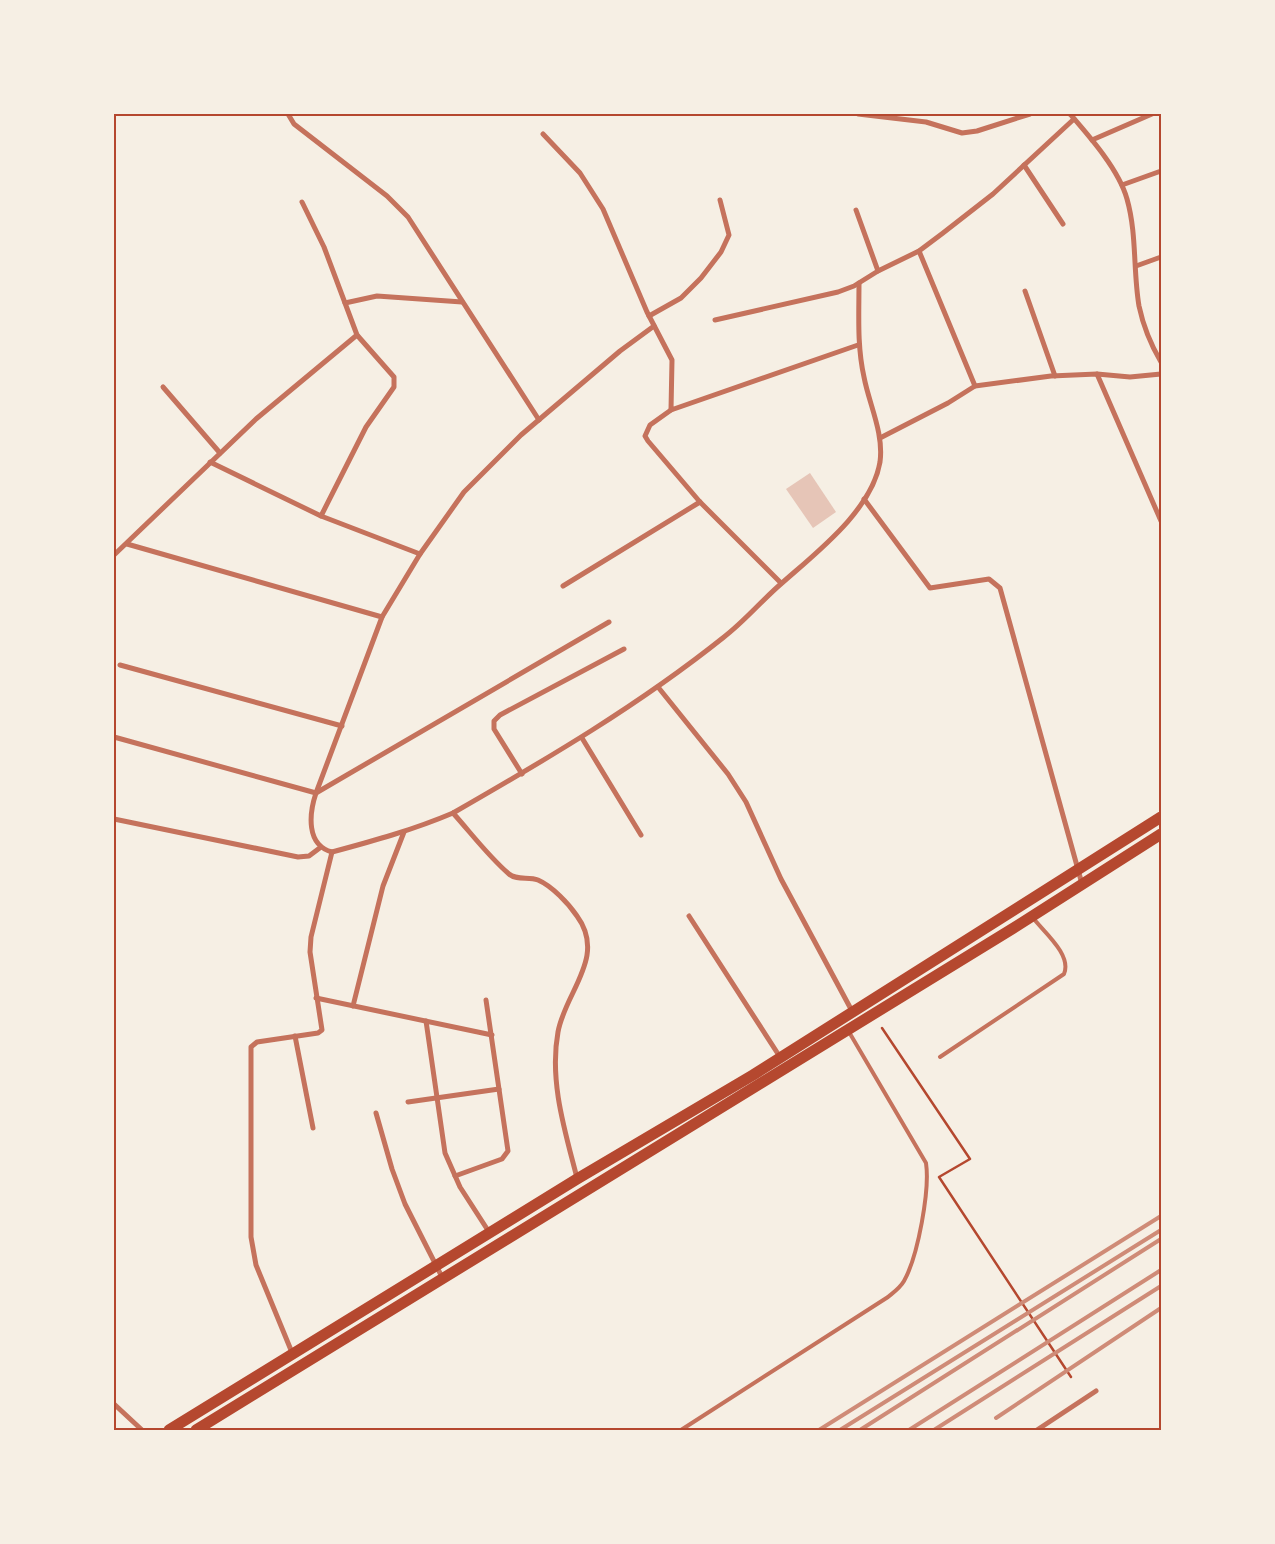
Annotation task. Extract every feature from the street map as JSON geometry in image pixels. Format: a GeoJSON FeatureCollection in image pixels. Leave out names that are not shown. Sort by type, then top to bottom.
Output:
{"type":"FeatureCollection","features":[{"type":"Feature","properties":{"kind":"main road"},"geometry":{"type":"LineString","coordinates":[[196,1430],[443,1279],[845,1024],[853,1012],[1161,817]]}},
{"type":"Feature","properties":{"kind":"main road"},"geometry":{"type":"LineString","coordinates":[[170,1430],[577,1180],[780,1058],[845,1024],[1032,917],[1161,834]]}},
{"type":"Feature","properties":{"kind":"street"},"geometry":{"type":"LineString","coordinates":[[288,114],[294,124],[396,205],[408,217],[539,420]]}},
{"type":"Feature","properties":{"kind":"street"},"geometry":{"type":"LineString","coordinates":[[858,114],[926,122],[962,132],[977,131],[1030,114]]}},
{"type":"Feature","properties":{"kind":"street"},"geometry":{"type":"LineString","coordinates":[[1070,114],[1092,140],[1122,185],[1130,210],[1143,321],[1161,362]]}},
{"type":"Feature","properties":{"kind":"street"},"geometry":{"type":"LineString","coordinates":[[1092,140],[1152,114]]}},
{"type":"Feature","properties":{"kind":"street"},"geometry":{"type":"LineString","coordinates":[[715,320],[838,292],[859,283],[918,251],[993,194],[1074,119]]}},
{"type":"Feature","properties":{"kind":"street"},"geometry":{"type":"LineString","coordinates":[[543,134],[580,173],[603,209],[649,316],[672,360],[672,410]]}},
{"type":"Feature","properties":{"kind":"street"},"geometry":{"type":"LineString","coordinates":[[1024,165],[1063,224]]}},
{"type":"Feature","properties":{"kind":"street"},"geometry":{"type":"LineString","coordinates":[[1122,185],[1161,171]]}},
{"type":"Feature","properties":{"kind":"street"},"geometry":{"type":"LineString","coordinates":[[649,316],[681,298],[701,278],[721,252],[728,235],[720,200]]}},
{"type":"Feature","properties":{"kind":"street"},"geometry":{"type":"LineString","coordinates":[[302,202],[324,247],[358,336],[394,377],[395,384],[366,427],[321,516]]}},
{"type":"Feature","properties":{"kind":"street"},"geometry":{"type":"LineString","coordinates":[[856,210],[878,271]]}},
{"type":"Feature","properties":{"kind":"street"},"geometry":{"type":"LineString","coordinates":[[918,251],[974,386]]}},
{"type":"Feature","properties":{"kind":"street"},"geometry":{"type":"LineString","coordinates":[[1136,266],[1161,256]]}},
{"type":"Feature","properties":{"kind":"street"},"geometry":{"type":"LineString","coordinates":[[654,326],[620,351],[539,420],[464,492],[420,554],[382,617],[316,793],[311,809],[312,824],[314,836],[321,848],[332,852],[404,832],[452,813],[582,738],[658,687],[726,636],[781,583],[814,556],[851,518],[864,499],[880,461],[880,438],[864,379],[858,345],[859,283]]}},
{"type":"Feature","properties":{"kind":"street"},"geometry":{"type":"LineString","coordinates":[[1025,291],[1055,376]]}},
{"type":"Feature","properties":{"kind":"street"},"geometry":{"type":"LineString","coordinates":[[345,303],[377,296],[462,302]]}},
{"type":"Feature","properties":{"kind":"street"},"geometry":{"type":"LineString","coordinates":[[114,555],[256,419],[358,336]]}},
{"type":"Feature","properties":{"kind":"street"},"geometry":{"type":"LineString","coordinates":[[781,583],[700,502],[645,436],[650,425],[672,410],[858,345]]}},
{"type":"Feature","properties":{"kind":"street"},"geometry":{"type":"LineString","coordinates":[[880,438],[948,403],[974,386],[1055,376],[1097,374],[1130,377],[1161,374]]}},
{"type":"Feature","properties":{"kind":"street"},"geometry":{"type":"LineString","coordinates":[[1097,374],[1161,521]]}},
{"type":"Feature","properties":{"kind":"street"},"geometry":{"type":"LineString","coordinates":[[163,387],[220,453]]}},
{"type":"Feature","properties":{"kind":"street"},"geometry":{"type":"LineString","coordinates":[[210,462],[321,516],[420,554]]}},
{"type":"Feature","properties":{"kind":"street"},"geometry":{"type":"LineString","coordinates":[[864,499],[930,588],[989,579],[1000,588],[1082,884]]}},
{"type":"Feature","properties":{"kind":"street"},"geometry":{"type":"LineString","coordinates":[[564,586],[700,502]]}},
{"type":"Feature","properties":{"kind":"street"},"geometry":{"type":"LineString","coordinates":[[127,544],[382,617]]}},
{"type":"Feature","properties":{"kind":"street"},"geometry":{"type":"LineString","coordinates":[[114,737],[316,793],[608,622]]}},
{"type":"Feature","properties":{"kind":"street"},"geometry":{"type":"LineString","coordinates":[[522,774],[494,729],[494,721],[500,715],[624,649]]}},
{"type":"Feature","properties":{"kind":"street"},"geometry":{"type":"LineString","coordinates":[[120,665],[342,726]]}},
{"type":"Feature","properties":{"kind":"street"},"geometry":{"type":"LineString","coordinates":[[658,687],[728,774],[746,802],[781,879],[853,1012]]}},
{"type":"Feature","properties":{"kind":"street"},"geometry":{"type":"LineString","coordinates":[[582,738],[640,835]]}},
{"type":"Feature","properties":{"kind":"street"},"geometry":{"type":"LineString","coordinates":[[452,813],[510,875],[538,880],[552,890],[578,917],[586,934],[589,952],[560,1024],[557,1044],[560,1115],[577,1180]]}},
{"type":"Feature","properties":{"kind":"street"},"geometry":{"type":"LineString","coordinates":[[114,819],[298,858],[309,856],[321,848]]}},
{"type":"Feature","properties":{"kind":"street"},"geometry":{"type":"LineString","coordinates":[[353,1006],[384,886],[404,832]]}},
{"type":"Feature","properties":{"kind":"street"},"geometry":{"type":"LineString","coordinates":[[293,1356],[263,1285],[253,1252],[251,1237],[251,1048],[257,1042],[318,1033],[322,1030],[311,971],[311,937],[332,852]]}},
{"type":"Feature","properties":{"kind":"street"},"geometry":{"type":"LineString","coordinates":[[689,916],[780,1058]]}},
{"type":"Feature","properties":{"kind":"street"},"geometry":{"type":"LineString","coordinates":[[316,998],[492,1034]]}},
{"type":"Feature","properties":{"kind":"street"},"geometry":{"type":"LineString","coordinates":[[455,1176],[502,1159],[507,1153],[486,1000]]}},
{"type":"Feature","properties":{"kind":"street"},"geometry":{"type":"LineString","coordinates":[[426,1020],[445,1153],[455,1176],[490,1234]]}},
{"type":"Feature","properties":{"kind":"street"},"geometry":{"type":"LineString","coordinates":[[295,1036],[313,1128]]}},
{"type":"Feature","properties":{"kind":"street"},"geometry":{"type":"LineString","coordinates":[[408,1102],[499,1089]]}},
{"type":"Feature","properties":{"kind":"street"},"geometry":{"type":"LineString","coordinates":[[376,1113],[392,1169],[405,1204],[443,1279]]}},
{"type":"Feature","properties":{"kind":"street"},"geometry":{"type":"LineString","coordinates":[[1037,1430],[1096,1391]]}},
{"type":"Feature","properties":{"kind":"street"},"geometry":{"type":"LineString","coordinates":[[114,1404],[142,1430]]}},
{"type":"Feature","properties":{"kind":"lane"},"geometry":{"type":"LineString","coordinates":[[940,1057],[1064,974],[1067,965],[1064,957],[1032,917]]}},
{"type":"Feature","properties":{"kind":"lane"},"geometry":{"type":"LineString","coordinates":[[681,1430],[888,1297],[898,1289],[908,1272],[928,1187],[926,1163],[845,1024]]}},
{"type":"Feature","properties":{"kind":"path"},"geometry":{"type":"LineString","coordinates":[[882,1028],[970,1159],[939,1177],[1071,1377]]}},
{"type":"Feature","properties":{"kind":"building"},"geometry":{"type":"Polygon","coordinates":[[[810,473],[836,512],[813,528],[786,489],[810,473]]]}},
{"type":"Feature","properties":{"kind":"railway"},"geometry":{"type":"LineString","coordinates":[[819,1430],[1161,1216]]}},
{"type":"Feature","properties":{"kind":"railway"},"geometry":{"type":"LineString","coordinates":[[840,1430],[1161,1230]]}},
{"type":"Feature","properties":{"kind":"railway"},"geometry":{"type":"LineString","coordinates":[[860,1430],[1161,1239]]}},
{"type":"Feature","properties":{"kind":"railway"},"geometry":{"type":"LineString","coordinates":[[909,1430],[1161,1270]]}},
{"type":"Feature","properties":{"kind":"railway"},"geometry":{"type":"LineString","coordinates":[[934,1430],[1161,1286]]}},
{"type":"Feature","properties":{"kind":"railway"},"geometry":{"type":"LineString","coordinates":[[996,1418],[1161,1308]]}}]}
